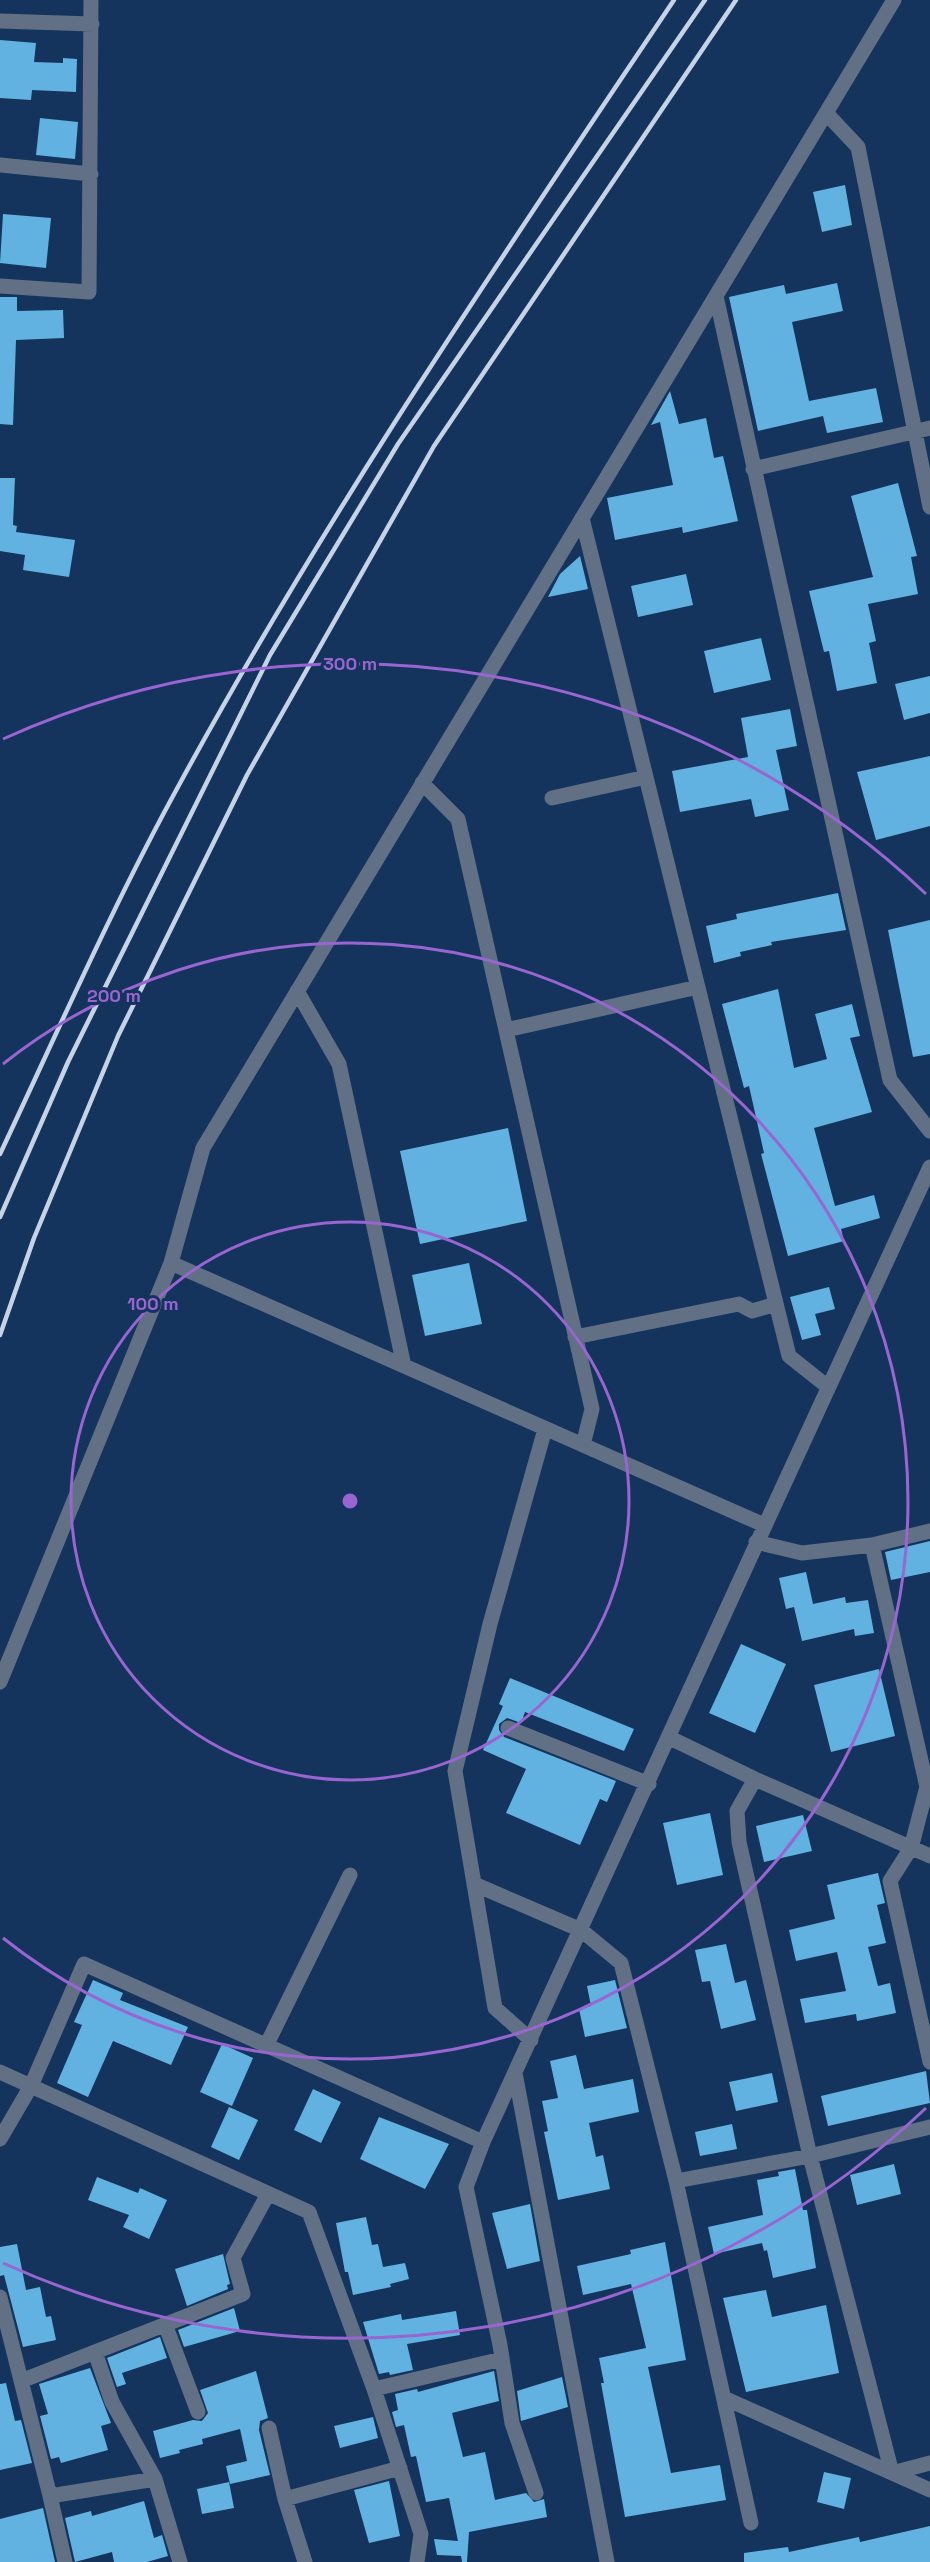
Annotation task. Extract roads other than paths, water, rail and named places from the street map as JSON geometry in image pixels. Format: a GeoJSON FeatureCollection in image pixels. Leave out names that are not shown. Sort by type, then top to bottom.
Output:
{"type":"FeatureCollection","features":[{"type":"Feature","properties":{"kind":"street"},"geometry":{"type":"LineString","coordinates":[[0,286],[88,292],[91,0]]}},
{"type":"Feature","properties":{"kind":"street"},"geometry":{"type":"LineString","coordinates":[[0,1682],[171,1263],[203,1148],[894,0]]}},
{"type":"Feature","properties":{"kind":"street"},"geometry":{"type":"LineString","coordinates":[[0,21],[92,24]]}},
{"type":"Feature","properties":{"kind":"street"},"geometry":{"type":"LineString","coordinates":[[826,113],[858,147],[913,432],[930,507]]}},
{"type":"Feature","properties":{"kind":"street"},"geometry":{"type":"LineString","coordinates":[[0,165],[91,174]]}},
{"type":"Feature","properties":{"kind":"street"},"geometry":{"type":"LineString","coordinates":[[716,296],[890,1080],[930,1131]]}},
{"type":"Feature","properties":{"kind":"street"},"geometry":{"type":"LineString","coordinates":[[753,469],[930,428]]}},
{"type":"Feature","properties":{"kind":"street"},"geometry":{"type":"LineString","coordinates":[[582,518],[789,1356],[828,1387]]}},
{"type":"Feature","properties":{"kind":"street"},"geometry":{"type":"LineString","coordinates":[[552,798],[646,777]]}},
{"type":"Feature","properties":{"kind":"street"},"geometry":{"type":"LineString","coordinates":[[422,783],[458,819],[592,1409],[583,1445]]}},
{"type":"Feature","properties":{"kind":"street"},"geometry":{"type":"LineString","coordinates":[[506,1030],[698,987]]}},
{"type":"Feature","properties":{"kind":"street"},"geometry":{"type":"LineString","coordinates":[[297,991],[339,1064],[404,1366]]}},
{"type":"Feature","properties":{"kind":"street"},"geometry":{"type":"LineString","coordinates":[[536,2493],[512,2423],[502,2359],[466,2187],[483,2142],[670,1738],[756,1542],[930,1167]]}},
{"type":"Feature","properties":{"kind":"street"},"geometry":{"type":"LineString","coordinates":[[171,1263],[764,1525]]}},
{"type":"Feature","properties":{"kind":"street"},"geometry":{"type":"LineString","coordinates":[[575,1336],[739,1304],[752,1311],[776,1304]]}},
{"type":"Feature","properties":{"kind":"street"},"geometry":{"type":"LineString","coordinates":[[531,2040],[495,2008],[455,1771],[490,1624],[545,1429]]}},
{"type":"Feature","properties":{"kind":"street"},"geometry":{"type":"LineString","coordinates":[[756,1542],[802,1553],[872,1545],[930,1531]]}},
{"type":"Feature","properties":{"kind":"street"},"geometry":{"type":"LineString","coordinates":[[872,1545],[927,1788],[911,1848],[890,1881],[930,2062]]}},
{"type":"Feature","properties":{"kind":"street"},"geometry":{"type":"LineString","coordinates":[[508,1728],[649,1784]]}},
{"type":"Feature","properties":{"kind":"street"},"geometry":{"type":"LineString","coordinates":[[670,1738],[754,1779],[930,1856]]}},
{"type":"Feature","properties":{"kind":"street"},"geometry":{"type":"LineString","coordinates":[[754,1779],[737,1811],[739,1842],[810,2156],[892,2473]]}},
{"type":"Feature","properties":{"kind":"street"},"geometry":{"type":"LineString","coordinates":[[266,2046],[350,1875]]}},
{"type":"Feature","properties":{"kind":"street"},"geometry":{"type":"LineString","coordinates":[[474,1884],[581,1930],[621,1963],[676,2181],[751,2523]]}},
{"type":"Feature","properties":{"kind":"street"},"geometry":{"type":"LineString","coordinates":[[0,2139],[32,2086],[84,1964],[483,2142]]}},
{"type":"Feature","properties":{"kind":"street"},"geometry":{"type":"LineString","coordinates":[[0,2072],[309,2212],[374,2390],[422,2534],[417,2562]]}},
{"type":"Feature","properties":{"kind":"street"},"geometry":{"type":"LineString","coordinates":[[515,2073],[607,2562]]}},
{"type":"Feature","properties":{"kind":"street"},"geometry":{"type":"LineString","coordinates":[[676,2181],[810,2156],[930,2127]]}},
{"type":"Feature","properties":{"kind":"street"},"geometry":{"type":"LineString","coordinates":[[21,2381],[243,2294],[233,2258],[268,2194]]}},
{"type":"Feature","properties":{"kind":"street"},"geometry":{"type":"LineString","coordinates":[[0,2297],[65,2562]]}},
{"type":"Feature","properties":{"kind":"street"},"geometry":{"type":"LineString","coordinates":[[165,2324],[198,2412]]}},
{"type":"Feature","properties":{"kind":"street"},"geometry":{"type":"LineString","coordinates":[[95,2352],[112,2402],[155,2479],[180,2562]]}},
{"type":"Feature","properties":{"kind":"street"},"geometry":{"type":"LineString","coordinates":[[374,2390],[502,2359]]}},
{"type":"Feature","properties":{"kind":"street"},"geometry":{"type":"LineString","coordinates":[[724,2398],[930,2490]]}},
{"type":"Feature","properties":{"kind":"street"},"geometry":{"type":"LineString","coordinates":[[269,2428],[285,2499],[305,2562]]}},
{"type":"Feature","properties":{"kind":"street"},"geometry":{"type":"LineString","coordinates":[[892,2473],[930,2463]]}},
{"type":"Feature","properties":{"kind":"street"},"geometry":{"type":"LineString","coordinates":[[285,2499],[400,2468]]}},
{"type":"Feature","properties":{"kind":"street"},"geometry":{"type":"LineString","coordinates":[[50,2496],[155,2479]]}},
{"type":"Feature","properties":{"kind":"railway"},"geometry":{"type":"LineString","coordinates":[[0,1154],[131,876],[236,684],[355,485],[481,290],[674,0]]}},
{"type":"Feature","properties":{"kind":"railway"},"geometry":{"type":"LineString","coordinates":[[0,1217],[68,1062],[270,655],[398,444],[705,0]]}},
{"type":"Feature","properties":{"kind":"railway"},"geometry":{"type":"LineString","coordinates":[[0,1335],[34,1238],[118,1036],[247,775],[434,446],[736,0]]}}]}
